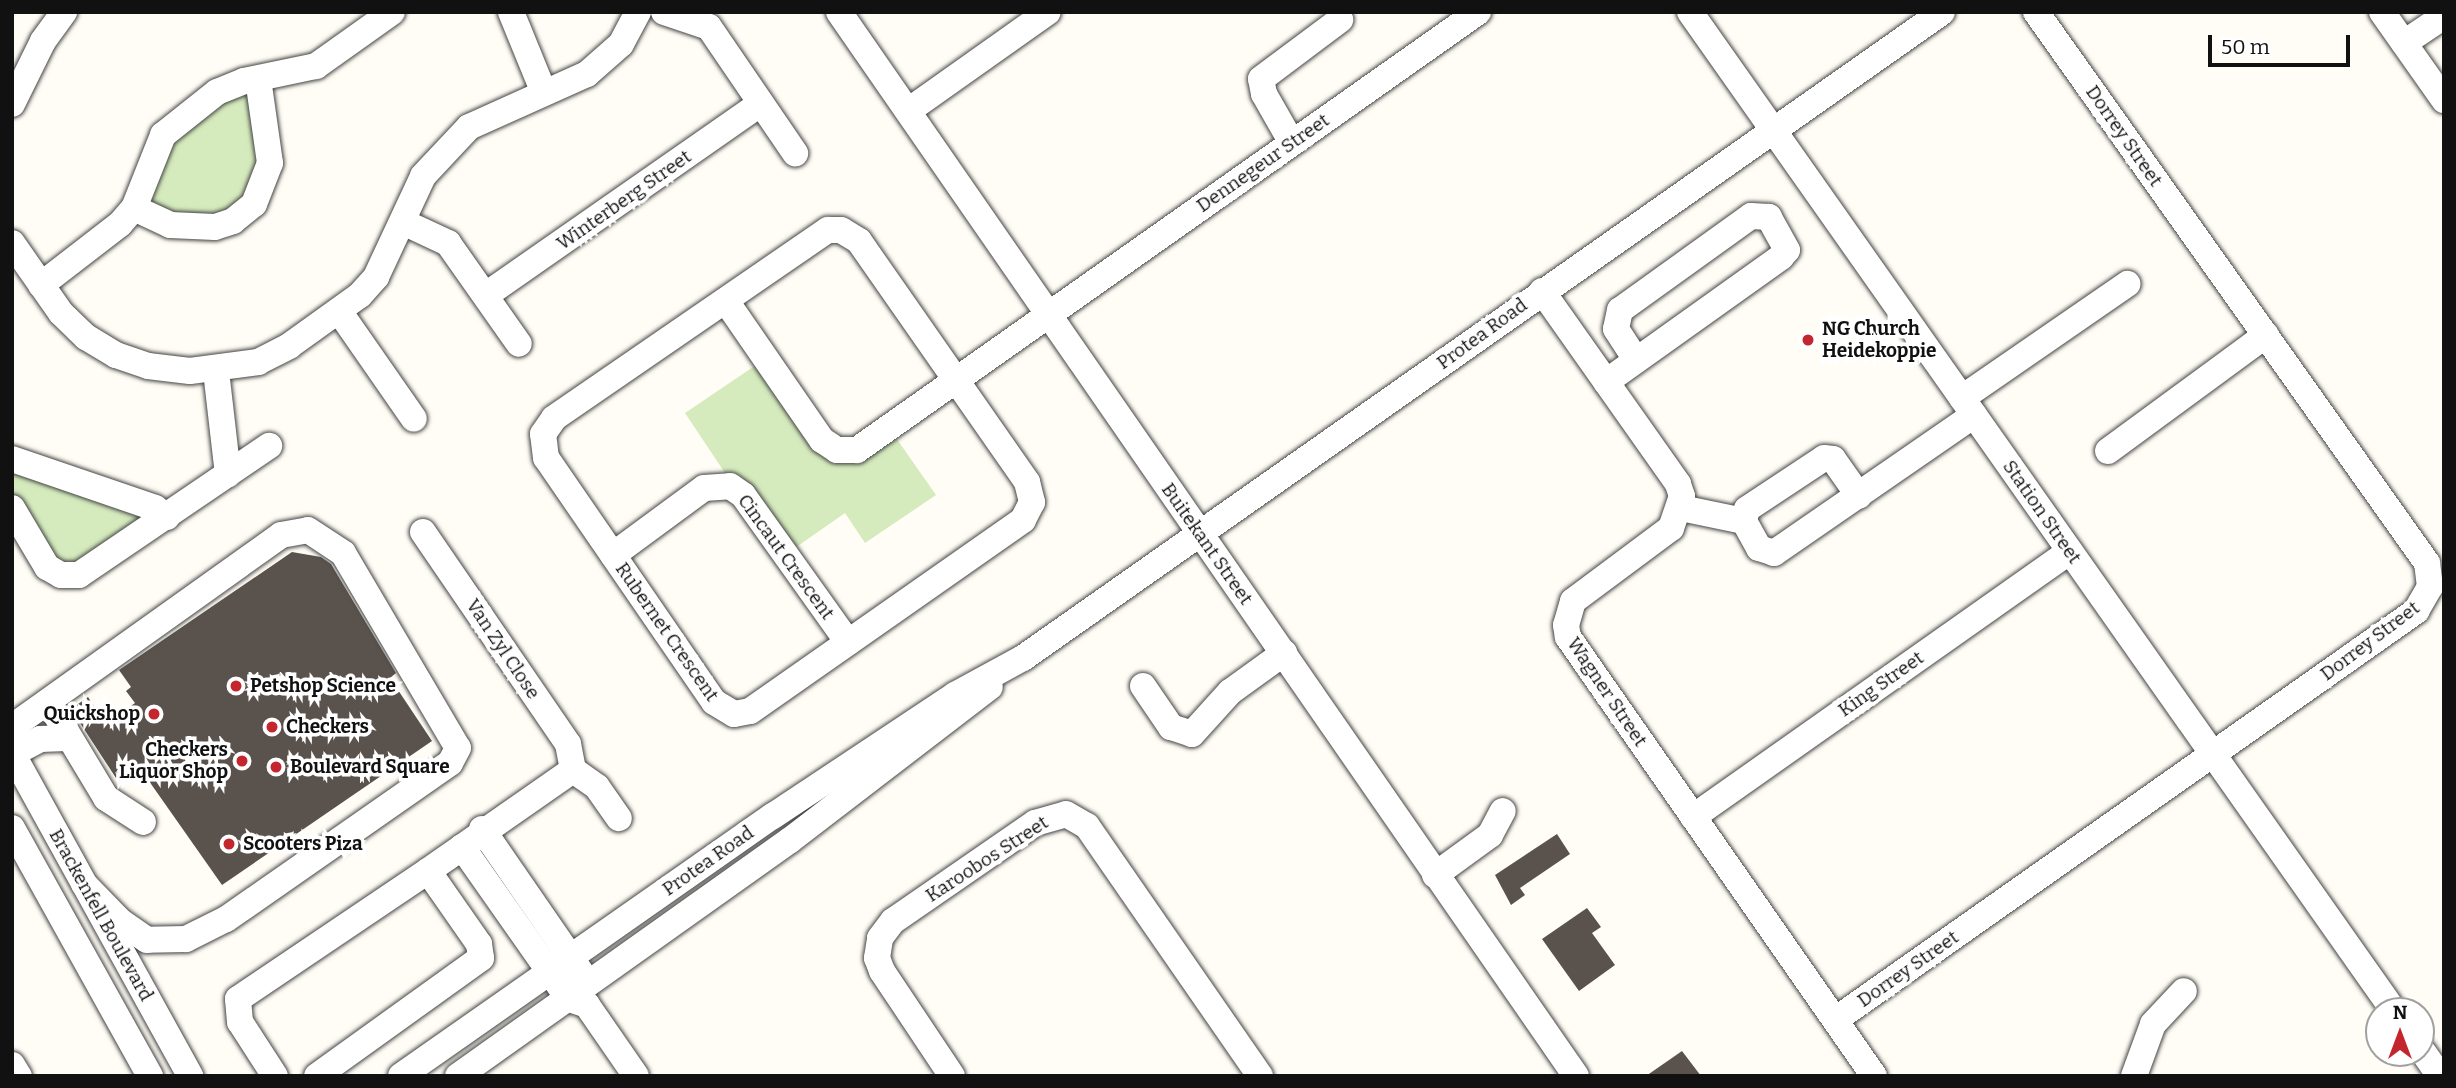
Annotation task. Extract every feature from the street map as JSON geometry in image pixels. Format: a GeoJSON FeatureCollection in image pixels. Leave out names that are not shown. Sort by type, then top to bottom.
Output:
{"type":"FeatureCollection","features":[{"type":"Feature","properties":{"kind":"street"},"geometry":{"type":"LineString","coordinates":[[12,104],[43,41],[64,12]]}},
{"type":"Feature","properties":{"kind":"street"},"geometry":{"type":"LineString","coordinates":[[511,12],[544,93]]}},
{"type":"Feature","properties":{"kind":"street"},"geometry":{"type":"LineString","coordinates":[[12,243],[73,325],[116,355],[163,369],[216,371],[274,355],[339,311],[376,277],[429,166],[469,127],[601,64],[621,44],[638,12]]}},
{"type":"Feature","properties":{"kind":"street"},"geometry":{"type":"LineString","coordinates":[[664,12],[709,27],[795,153]]}},
{"type":"Feature","properties":{"kind":"street","name":"Buitekant Street"},"geometry":{"type":"LineString","coordinates":[[839,12],[1576,1076]]}},
{"type":"Feature","properties":{"kind":"street"},"geometry":{"type":"LineString","coordinates":[[908,111],[1048,12]]}},
{"type":"Feature","properties":{"kind":"street","name":"Dennegeur Street"},"geometry":{"type":"LineString","coordinates":[[726,301],[821,440],[836,450],[864,446],[1478,12]]}},
{"type":"Feature","properties":{"kind":"street","name":"Station Street"},"geometry":{"type":"LineString","coordinates":[[1690,12],[2384,997]]}},
{"type":"Feature","properties":{"kind":"street","name":"Protea Road"},"geometry":{"type":"LineString","coordinates":[[401,1076],[955,695],[1023,658],[1942,12]]}},
{"type":"Feature","properties":{"kind":"street","name":"Dorrey Street"},"geometry":{"type":"LineString","coordinates":[[1835,1020],[2416,611],[2430,587],[2427,564],[2036,12]]}},
{"type":"Feature","properties":{"kind":"street"},"geometry":{"type":"LineString","coordinates":[[2382,12],[2444,100]]}},
{"type":"Feature","properties":{"kind":"street"},"geometry":{"type":"LineString","coordinates":[[41,285],[92,249],[134,208],[163,135],[223,88],[316,66],[389,13]]}},
{"type":"Feature","properties":{"kind":"street"},"geometry":{"type":"LineString","coordinates":[[2404,43],[2444,16]]}},
{"type":"Feature","properties":{"kind":"street"},"geometry":{"type":"LineString","coordinates":[[1292,143],[1264,94],[1261,79],[1340,20]]}},
{"type":"Feature","properties":{"kind":"street"},"geometry":{"type":"LineString","coordinates":[[134,208],[170,225],[215,227],[233,221],[254,204],[270,163],[258,79]]}},
{"type":"Feature","properties":{"kind":"street","name":"Winterberg Street"},"geometry":{"type":"LineString","coordinates":[[486,295],[761,103]]}},
{"type":"Feature","properties":{"kind":"street"},"geometry":{"type":"LineString","coordinates":[[1606,382],[1787,250],[1769,217],[1751,216],[1620,310],[1616,329],[1636,360]]}},
{"type":"Feature","properties":{"kind":"street"},"geometry":{"type":"LineString","coordinates":[[403,222],[448,243],[519,344]]}},
{"type":"Feature","properties":{"kind":"street","name":"Rubernet Crescent"},"geometry":{"type":"LineString","coordinates":[[841,230],[859,241],[1027,482],[1030,511],[750,711],[726,712],[714,702],[546,458],[541,442],[545,428],[726,301],[817,235],[841,230]]}},
{"type":"Feature","properties":{"kind":"street"},"geometry":{"type":"LineString","coordinates":[[1858,496],[1833,459],[1824,458],[1747,509],[1744,521],[1759,548],[1774,553],[1858,496],[1968,406],[2127,284]]}},
{"type":"Feature","properties":{"kind":"street"},"geometry":{"type":"LineString","coordinates":[[1542,291],[1678,485],[1681,509],[1744,521]]}},
{"type":"Feature","properties":{"kind":"street"},"geometry":{"type":"LineString","coordinates":[[339,311],[414,419]]}},
{"type":"Feature","properties":{"kind":"street"},"geometry":{"type":"LineString","coordinates":[[2108,451],[2266,335]]}},
{"type":"Feature","properties":{"kind":"street"},"geometry":{"type":"LineString","coordinates":[[216,371],[228,474]]}},
{"type":"Feature","properties":{"kind":"street"},"geometry":{"type":"LineString","coordinates":[[12,508],[42,561],[54,571],[70,576],[87,572],[269,446]]}},
{"type":"Feature","properties":{"kind":"street"},"geometry":{"type":"LineString","coordinates":[[12,458],[155,508],[167,517]]}},
{"type":"Feature","properties":{"kind":"street","name":"Cincaut Crescent"},"geometry":{"type":"LineString","coordinates":[[613,555],[704,488],[730,486],[743,495],[848,642]]}},
{"type":"Feature","properties":{"kind":"street","name":"Wagner Street"},"geometry":{"type":"LineString","coordinates":[[1681,509],[1671,528],[1581,593],[1568,611],[1566,625],[1574,648],[1874,1076]]}},
{"type":"Feature","properties":{"kind":"street"},"geometry":{"type":"LineString","coordinates":[[12,727],[49,704],[281,535],[308,530],[343,553],[458,748],[450,764],[215,923],[173,943],[147,940],[121,922],[84,884]]}},
{"type":"Feature","properties":{"kind":"street","name":"Van Zyl Close"},"geometry":{"type":"LineString","coordinates":[[423,532],[568,744],[573,770]]}},
{"type":"Feature","properties":{"kind":"street","name":"King Street"},"geometry":{"type":"LineString","coordinates":[[1693,817],[2070,551]]}},
{"type":"Feature","properties":{"kind":"street"},"geometry":{"type":"LineString","coordinates":[[1143,686],[1171,727],[1192,734],[1230,692],[1284,653]]}},
{"type":"Feature","properties":{"kind":"street","name":"Protea Road"},"geometry":{"type":"LineString","coordinates":[[458,1076],[582,996],[964,711],[1023,658]]}},
{"type":"Feature","properties":{"kind":"street"},"geometry":{"type":"LineString","coordinates":[[49,704],[67,738],[106,798],[143,822]]}},
{"type":"Feature","properties":{"kind":"street"},"geometry":{"type":"LineString","coordinates":[[12,754],[40,739],[67,738]]}},
{"type":"Feature","properties":{"kind":"street","name":"Brackenfell Boulevard"},"geometry":{"type":"LineString","coordinates":[[12,754],[190,1076]]}},
{"type":"Feature","properties":{"kind":"street"},"geometry":{"type":"LineString","coordinates":[[275,1076],[240,1022],[238,999],[462,848],[487,826],[573,770],[597,786],[619,818]]}},
{"type":"Feature","properties":{"kind":"street"},"geometry":{"type":"LineString","coordinates":[[1435,875],[1490,835],[1503,811]]}},
{"type":"Feature","properties":{"kind":"street","name":"Karoobos Street"},"geometry":{"type":"LineString","coordinates":[[952,1076],[882,971],[877,958],[880,939],[893,921],[1035,823],[1066,814],[1087,826],[1260,1076]]}},
{"type":"Feature","properties":{"kind":"street"},"geometry":{"type":"LineString","coordinates":[[487,826],[560,965]]}},
{"type":"Feature","properties":{"kind":"street","name":"Brackenfell Boulevard"},"geometry":{"type":"LineString","coordinates":[[12,828],[150,1076]]}},
{"type":"Feature","properties":{"kind":"street"},"geometry":{"type":"LineString","coordinates":[[462,848],[560,965],[636,1076]]}},
{"type":"Feature","properties":{"kind":"street"},"geometry":{"type":"LineString","coordinates":[[317,1076],[481,958],[472,932],[428,871]]}},
{"type":"Feature","properties":{"kind":"street"},"geometry":{"type":"LineString","coordinates":[[2134,1076],[2153,1024],[2184,991]]}},
{"type":"Feature","properties":{"kind":"street"},"geometry":{"type":"LineString","coordinates":[[12,1065],[19,1076]]}},
{"type":"Feature","properties":{"kind":"green space"},"geometry":{"type":"Polygon","coordinates":[[[245,92],[250,96],[261,172],[231,214],[184,220],[153,208],[146,190],[164,148],[218,100],[245,92]]]}},
{"type":"Feature","properties":{"kind":"green space"},"geometry":{"type":"Polygon","coordinates":[[[759,363],[817,445],[894,435],[936,495],[865,543],[845,513],[792,550],[727,476],[685,413],[759,363]]]}},
{"type":"Feature","properties":{"kind":"green space"},"geometry":{"type":"Polygon","coordinates":[[[12,472],[138,514],[139,518],[75,568],[47,555],[12,492],[12,472]]]}},
{"type":"Feature","properties":{"kind":"building"},"geometry":{"type":"Polygon","coordinates":[[[292,552],[321,557],[331,564],[396,673],[390,678],[432,741],[222,885],[137,764],[116,778],[71,709],[88,697],[106,724],[135,703],[126,691],[131,687],[119,670],[292,552]]]}},
{"type":"Feature","properties":{"kind":"building"},"geometry":{"type":"Polygon","coordinates":[[[1557,834],[1570,854],[1520,888],[1525,895],[1511,905],[1495,875],[1557,834]]]}},
{"type":"Feature","properties":{"kind":"building"},"geometry":{"type":"Polygon","coordinates":[[[1587,908],[1601,927],[1592,933],[1615,965],[1579,991],[1542,939],[1587,908]]]}},
{"type":"Feature","properties":{"kind":"building"},"geometry":{"type":"Polygon","coordinates":[[[1682,1051],[1701,1076],[1646,1076],[1682,1051]]]}},
{"type":"Feature","properties":{"kind":"place","name":"NG Church Heidekoppie"},"geometry":{"type":"Point","coordinates":[1808,340]}},
{"type":"Feature","properties":{"kind":"place","name":"Petshop Science"},"geometry":{"type":"Point","coordinates":[236,686]}},
{"type":"Feature","properties":{"kind":"place","name":"Quickshop"},"geometry":{"type":"Point","coordinates":[154,714]}},
{"type":"Feature","properties":{"kind":"place","name":"Checkers"},"geometry":{"type":"Point","coordinates":[272,727]}},
{"type":"Feature","properties":{"kind":"place","name":"Checkers Liquor Shop"},"geometry":{"type":"Point","coordinates":[242,761]}},
{"type":"Feature","properties":{"kind":"place","name":"Boulevard Square"},"geometry":{"type":"Point","coordinates":[276,767]}},
{"type":"Feature","properties":{"kind":"place","name":"Scooters Piza"},"geometry":{"type":"Point","coordinates":[229,844]}}]}
